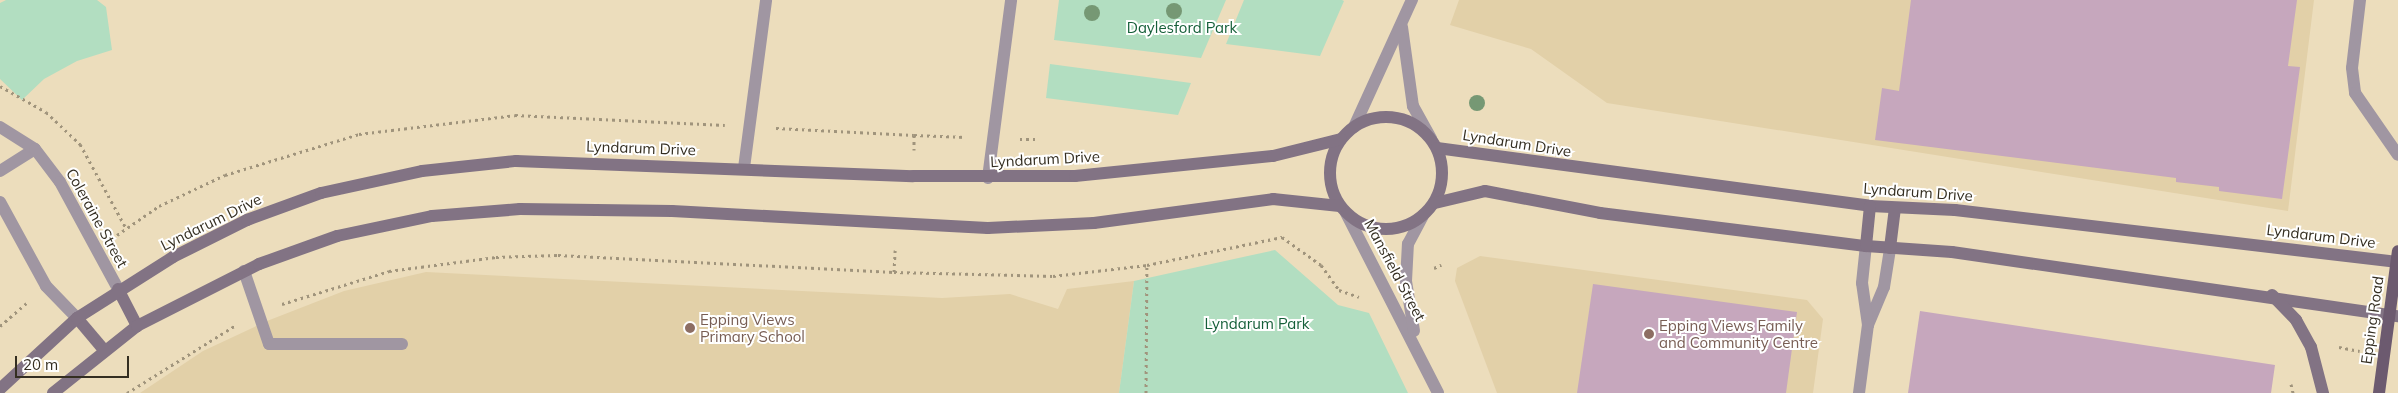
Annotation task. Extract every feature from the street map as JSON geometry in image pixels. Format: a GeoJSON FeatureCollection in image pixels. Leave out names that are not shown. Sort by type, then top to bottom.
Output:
{"type":"FeatureCollection","features":[{"type":"Feature","properties":{"kind":"main road","name":"Epping Road"},"geometry":{"type":"LineString","coordinates":[[2379,393],[2394,315],[2398,258]]}},
{"type":"Feature","properties":{"kind":"street"},"geometry":{"type":"LineString","coordinates":[[744,168],[766,0]]}},
{"type":"Feature","properties":{"kind":"street"},"geometry":{"type":"LineString","coordinates":[[988,178],[1011,0]]}},
{"type":"Feature","properties":{"kind":"street"},"geometry":{"type":"LineString","coordinates":[[1354,127],[1402,27],[1412,0]]}},
{"type":"Feature","properties":{"kind":"street"},"geometry":{"type":"LineString","coordinates":[[2360,0],[2352,68],[2355,93],[2398,155]]}},
{"type":"Feature","properties":{"kind":"street"},"geometry":{"type":"LineString","coordinates":[[53,393],[104,350],[137,326],[244,271],[337,236],[432,216],[520,209],[672,211],[988,228],[1094,223],[1204,205],[1273,200],[1343,210],[1363,225],[1384,230],[1405,227],[1423,216],[1434,203],[1443,176],[1434,143],[1413,106],[1402,27]]}},
{"type":"Feature","properties":{"kind":"street"},"geometry":{"type":"LineString","coordinates":[[1343,210],[1329,172],[1341,139],[1354,127],[1374,118],[1395,117],[1415,125],[1434,143]]}},
{"type":"Feature","properties":{"kind":"street","name":"Coleraine Street"},"geometry":{"type":"LineString","coordinates":[[0,127],[35,149],[60,182],[118,289]]}},
{"type":"Feature","properties":{"kind":"street","name":"Lyndarum Drive"},"geometry":{"type":"LineString","coordinates":[[0,389],[77,318],[118,289],[247,220],[320,193],[422,171],[516,161],[988,178],[1075,176],[1273,156],[1341,139]]}},
{"type":"Feature","properties":{"kind":"street","name":"Lyndarum Drive"},"geometry":{"type":"LineString","coordinates":[[1434,143],[1870,206],[1955,210],[2398,258]]}},
{"type":"Feature","properties":{"kind":"street"},"geometry":{"type":"LineString","coordinates":[[0,171],[35,149]]}},
{"type":"Feature","properties":{"kind":"street"},"geometry":{"type":"LineString","coordinates":[[1434,203],[1484,191],[1600,213],[1866,246],[1952,252],[2272,295],[2394,315]]}},
{"type":"Feature","properties":{"kind":"street"},"geometry":{"type":"LineString","coordinates":[[0,202],[46,286],[104,350]]}},
{"type":"Feature","properties":{"kind":"street"},"geometry":{"type":"LineString","coordinates":[[1868,325],[1862,283],[1870,206]]}},
{"type":"Feature","properties":{"kind":"street"},"geometry":{"type":"LineString","coordinates":[[1859,393],[1868,325],[1884,287],[1895,208]]}},
{"type":"Feature","properties":{"kind":"street","name":"Mansfield Street"},"geometry":{"type":"LineString","coordinates":[[1343,210],[1416,343],[1438,393]]}},
{"type":"Feature","properties":{"kind":"street","name":"Mansfield Street"},"geometry":{"type":"LineString","coordinates":[[1416,343],[1406,280],[1408,244],[1423,216]]}},
{"type":"Feature","properties":{"kind":"street"},"geometry":{"type":"LineString","coordinates":[[244,271],[268,344],[402,344]]}},
{"type":"Feature","properties":{"kind":"street"},"geometry":{"type":"LineString","coordinates":[[118,289],[137,326]]}},
{"type":"Feature","properties":{"kind":"street"},"geometry":{"type":"LineString","coordinates":[[2272,295],[2296,320],[2311,346],[2323,393]]}},
{"type":"Feature","properties":{"kind":"path"},"geometry":{"type":"LineString","coordinates":[[0,86],[46,112],[80,144],[126,228]]}},
{"type":"Feature","properties":{"kind":"path"},"geometry":{"type":"LineString","coordinates":[[894,272],[1053,276],[1147,266],[1282,237]]}},
{"type":"Feature","properties":{"kind":"path"},"geometry":{"type":"LineString","coordinates":[[1146,393],[1147,266]]}},
{"type":"Feature","properties":{"kind":"shaded area"},"geometry":{"type":"Polygon","coordinates":[[[1459,0],[2314,0],[2288,211],[1607,103],[1531,49],[1450,25],[1459,0]]]}},
{"type":"Feature","properties":{"kind":"shaded area","name":"Epping Views Family and Community Centre"},"geometry":{"type":"Polygon","coordinates":[[[1480,256],[1807,300],[1823,319],[1813,393],[1497,393],[1455,281],[1457,268],[1480,256]]]}},
{"type":"Feature","properties":{"kind":"shaded area","name":"Epping Views Primary School"},"geometry":{"type":"Polygon","coordinates":[[[426,272],[942,298],[1010,294],[1058,309],[1067,289],[1134,281],[1119,393],[140,393],[203,351],[267,321],[344,291],[426,272]]]}},
{"type":"Feature","properties":{"kind":"green space"},"geometry":{"type":"Polygon","coordinates":[[[6,0],[97,0],[106,7],[112,50],[77,61],[44,79],[22,100],[0,79],[0,3],[6,0]]]}},
{"type":"Feature","properties":{"kind":"green space","name":"Daylesford Park"},"geometry":{"type":"Polygon","coordinates":[[[1059,0],[1226,0],[1201,58],[1054,40],[1059,0]]]}},
{"type":"Feature","properties":{"kind":"green space"},"geometry":{"type":"Polygon","coordinates":[[[1244,0],[1344,1],[1320,56],[1226,44],[1244,0]]]}},
{"type":"Feature","properties":{"kind":"green space"},"geometry":{"type":"Polygon","coordinates":[[[1050,64],[1191,83],[1178,115],[1046,98],[1050,64]]]}},
{"type":"Feature","properties":{"kind":"green space","name":"Lyndarum Park"},"geometry":{"type":"Polygon","coordinates":[[[1275,250],[1338,305],[1369,313],[1408,393],[1119,393],[1134,281],[1275,250]]]}},
{"type":"Feature","properties":{"kind":"building"},"geometry":{"type":"Polygon","coordinates":[[[1911,0],[2297,0],[2288,66],[2300,67],[2282,199],[2219,191],[2219,187],[2176,182],[2176,178],[1875,140],[1882,88],[1899,91],[1911,0]]]}},
{"type":"Feature","properties":{"kind":"building"},"geometry":{"type":"Polygon","coordinates":[[[1593,284],[1797,312],[1786,393],[1577,393],[1593,284]]]}},
{"type":"Feature","properties":{"kind":"building"},"geometry":{"type":"Polygon","coordinates":[[[1920,311],[2275,365],[2271,393],[1908,393],[1920,311]]]}},
{"type":"Feature","properties":{"kind":"place","name":"Epping Views Primary School"},"geometry":{"type":"Point","coordinates":[690,328]}},
{"type":"Feature","properties":{"kind":"place","name":"Epping Views Family and Community Centre"},"geometry":{"type":"Point","coordinates":[1649,334]}}]}
